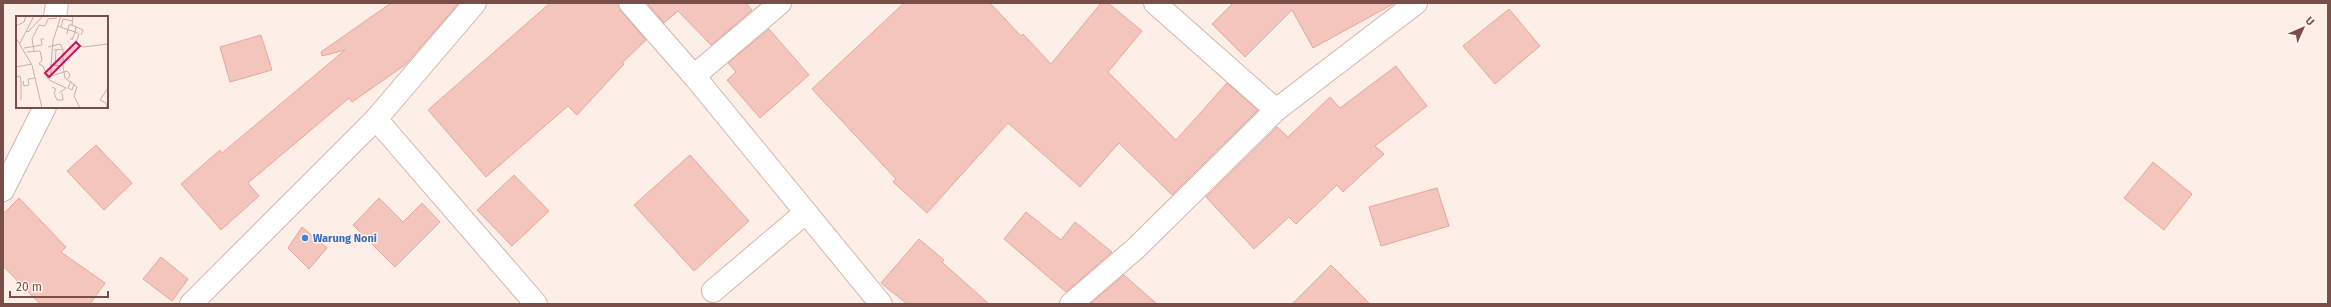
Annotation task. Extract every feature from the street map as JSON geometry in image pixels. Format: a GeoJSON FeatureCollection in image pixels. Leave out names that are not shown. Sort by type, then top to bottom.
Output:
{"type":"FeatureCollection","features":[{"type":"Feature","properties":{"kind":"street"},"geometry":{"type":"LineString","coordinates":[[55,16],[57,3]]}},
{"type":"Feature","properties":{"kind":"street"},"geometry":{"type":"LineString","coordinates":[[191,304],[376,118],[475,3]]}},
{"type":"Feature","properties":{"kind":"street"},"geometry":{"type":"LineString","coordinates":[[630,3],[694,76],[881,304]]}},
{"type":"Feature","properties":{"kind":"street"},"geometry":{"type":"LineString","coordinates":[[694,76],[780,3]]}},
{"type":"Feature","properties":{"kind":"street"},"geometry":{"type":"LineString","coordinates":[[1155,3],[1276,110]]}},
{"type":"Feature","properties":{"kind":"street"},"geometry":{"type":"LineString","coordinates":[[1071,304],[1135,249],[1276,110],[1416,3]]}},
{"type":"Feature","properties":{"kind":"street"},"geometry":{"type":"LineString","coordinates":[[3,190],[44,108]]}},
{"type":"Feature","properties":{"kind":"street"},"geometry":{"type":"LineString","coordinates":[[376,118],[536,304]]}},
{"type":"Feature","properties":{"kind":"street"},"geometry":{"type":"LineString","coordinates":[[713,291],[811,219]]}},
{"type":"Feature","properties":{"kind":"building"},"geometry":{"type":"Polygon","coordinates":[[[391,3],[459,3],[405,65],[352,102],[349,98],[248,183],[259,196],[221,230],[181,184],[220,150],[222,153],[345,50],[322,56],[321,52],[391,3]]]}},
{"type":"Feature","properties":{"kind":"building"},"geometry":{"type":"Polygon","coordinates":[[[550,3],[618,3],[621,11],[646,40],[622,63],[624,64],[577,115],[568,106],[486,177],[428,110],[550,3]]]}},
{"type":"Feature","properties":{"kind":"building"},"geometry":{"type":"Polygon","coordinates":[[[647,3],[746,3],[752,10],[711,45],[678,11],[664,23],[647,3]]]}},
{"type":"Feature","properties":{"kind":"building"},"geometry":{"type":"Polygon","coordinates":[[[904,3],[990,3],[1021,36],[1023,34],[1051,64],[1101,3],[1108,3],[1142,31],[1108,72],[1176,140],[1227,83],[1258,110],[1172,195],[1119,143],[1080,187],[1008,123],[927,213],[893,182],[896,179],[812,89],[904,3]]]}},
{"type":"Feature","properties":{"kind":"building"},"geometry":{"type":"Polygon","coordinates":[[[1233,3],[1395,3],[1313,48],[1292,10],[1245,57],[1212,24],[1233,3]]]}},
{"type":"Feature","properties":{"kind":"building"},"geometry":{"type":"Polygon","coordinates":[[[1509,9],[1540,46],[1495,84],[1463,46],[1509,9]]]}},
{"type":"Feature","properties":{"kind":"building"},"geometry":{"type":"Polygon","coordinates":[[[769,29],[809,75],[760,118],[727,80],[736,72],[728,63],[769,29]]]}},
{"type":"Feature","properties":{"kind":"building"},"geometry":{"type":"Polygon","coordinates":[[[261,35],[272,70],[230,82],[220,47],[261,35]]]}},
{"type":"Feature","properties":{"kind":"building"},"geometry":{"type":"Polygon","coordinates":[[[1396,66],[1427,106],[1375,146],[1384,154],[1343,192],[1337,185],[1296,224],[1289,217],[1254,249],[1206,197],[1277,127],[1288,137],[1330,97],[1340,108],[1396,66]]]}},
{"type":"Feature","properties":{"kind":"building"},"geometry":{"type":"Polygon","coordinates":[[[96,145],[132,183],[104,210],[67,171],[96,145]]]}},
{"type":"Feature","properties":{"kind":"building"},"geometry":{"type":"Polygon","coordinates":[[[690,155],[749,221],[694,271],[634,205],[690,155]]]}},
{"type":"Feature","properties":{"kind":"building"},"geometry":{"type":"Polygon","coordinates":[[[2153,162],[2192,194],[2164,230],[2124,198],[2153,162]]]}},
{"type":"Feature","properties":{"kind":"building"},"geometry":{"type":"Polygon","coordinates":[[[514,175],[549,211],[512,246],[477,210],[514,175]]]}},
{"type":"Feature","properties":{"kind":"building"},"geometry":{"type":"Polygon","coordinates":[[[1437,188],[1449,226],[1381,246],[1369,207],[1437,188]]]}},
{"type":"Feature","properties":{"kind":"building"},"geometry":{"type":"Polygon","coordinates":[[[19,198],[66,247],[61,252],[105,283],[90,304],[40,304],[3,266],[3,214],[19,198]]]}},
{"type":"Feature","properties":{"kind":"building"},"geometry":{"type":"Polygon","coordinates":[[[379,198],[403,222],[422,203],[440,222],[395,267],[353,225],[379,198]]]}},
{"type":"Feature","properties":{"kind":"building"},"geometry":{"type":"Polygon","coordinates":[[[1026,212],[1061,240],[1075,222],[1112,252],[1066,292],[1004,239],[1026,212]]]}},
{"type":"Feature","properties":{"kind":"building","name":"Warung Noni"},"geometry":{"type":"Polygon","coordinates":[[[302,227],[327,248],[309,269],[288,248],[302,227]]]}},
{"type":"Feature","properties":{"kind":"building"},"geometry":{"type":"Polygon","coordinates":[[[919,239],[944,260],[942,262],[989,304],[907,304],[881,283],[919,239]]]}},
{"type":"Feature","properties":{"kind":"building"},"geometry":{"type":"Polygon","coordinates":[[[161,257],[188,279],[172,301],[143,279],[161,257]]]}},
{"type":"Feature","properties":{"kind":"building"},"geometry":{"type":"Polygon","coordinates":[[[1331,265],[1370,304],[1292,304],[1331,265]]]}},
{"type":"Feature","properties":{"kind":"building"},"geometry":{"type":"Polygon","coordinates":[[[1124,275],[1157,304],[1090,304],[1124,275]]]}},
{"type":"Feature","properties":{"kind":"place","name":"Warung Noni"},"geometry":{"type":"Point","coordinates":[305,238]}}]}
